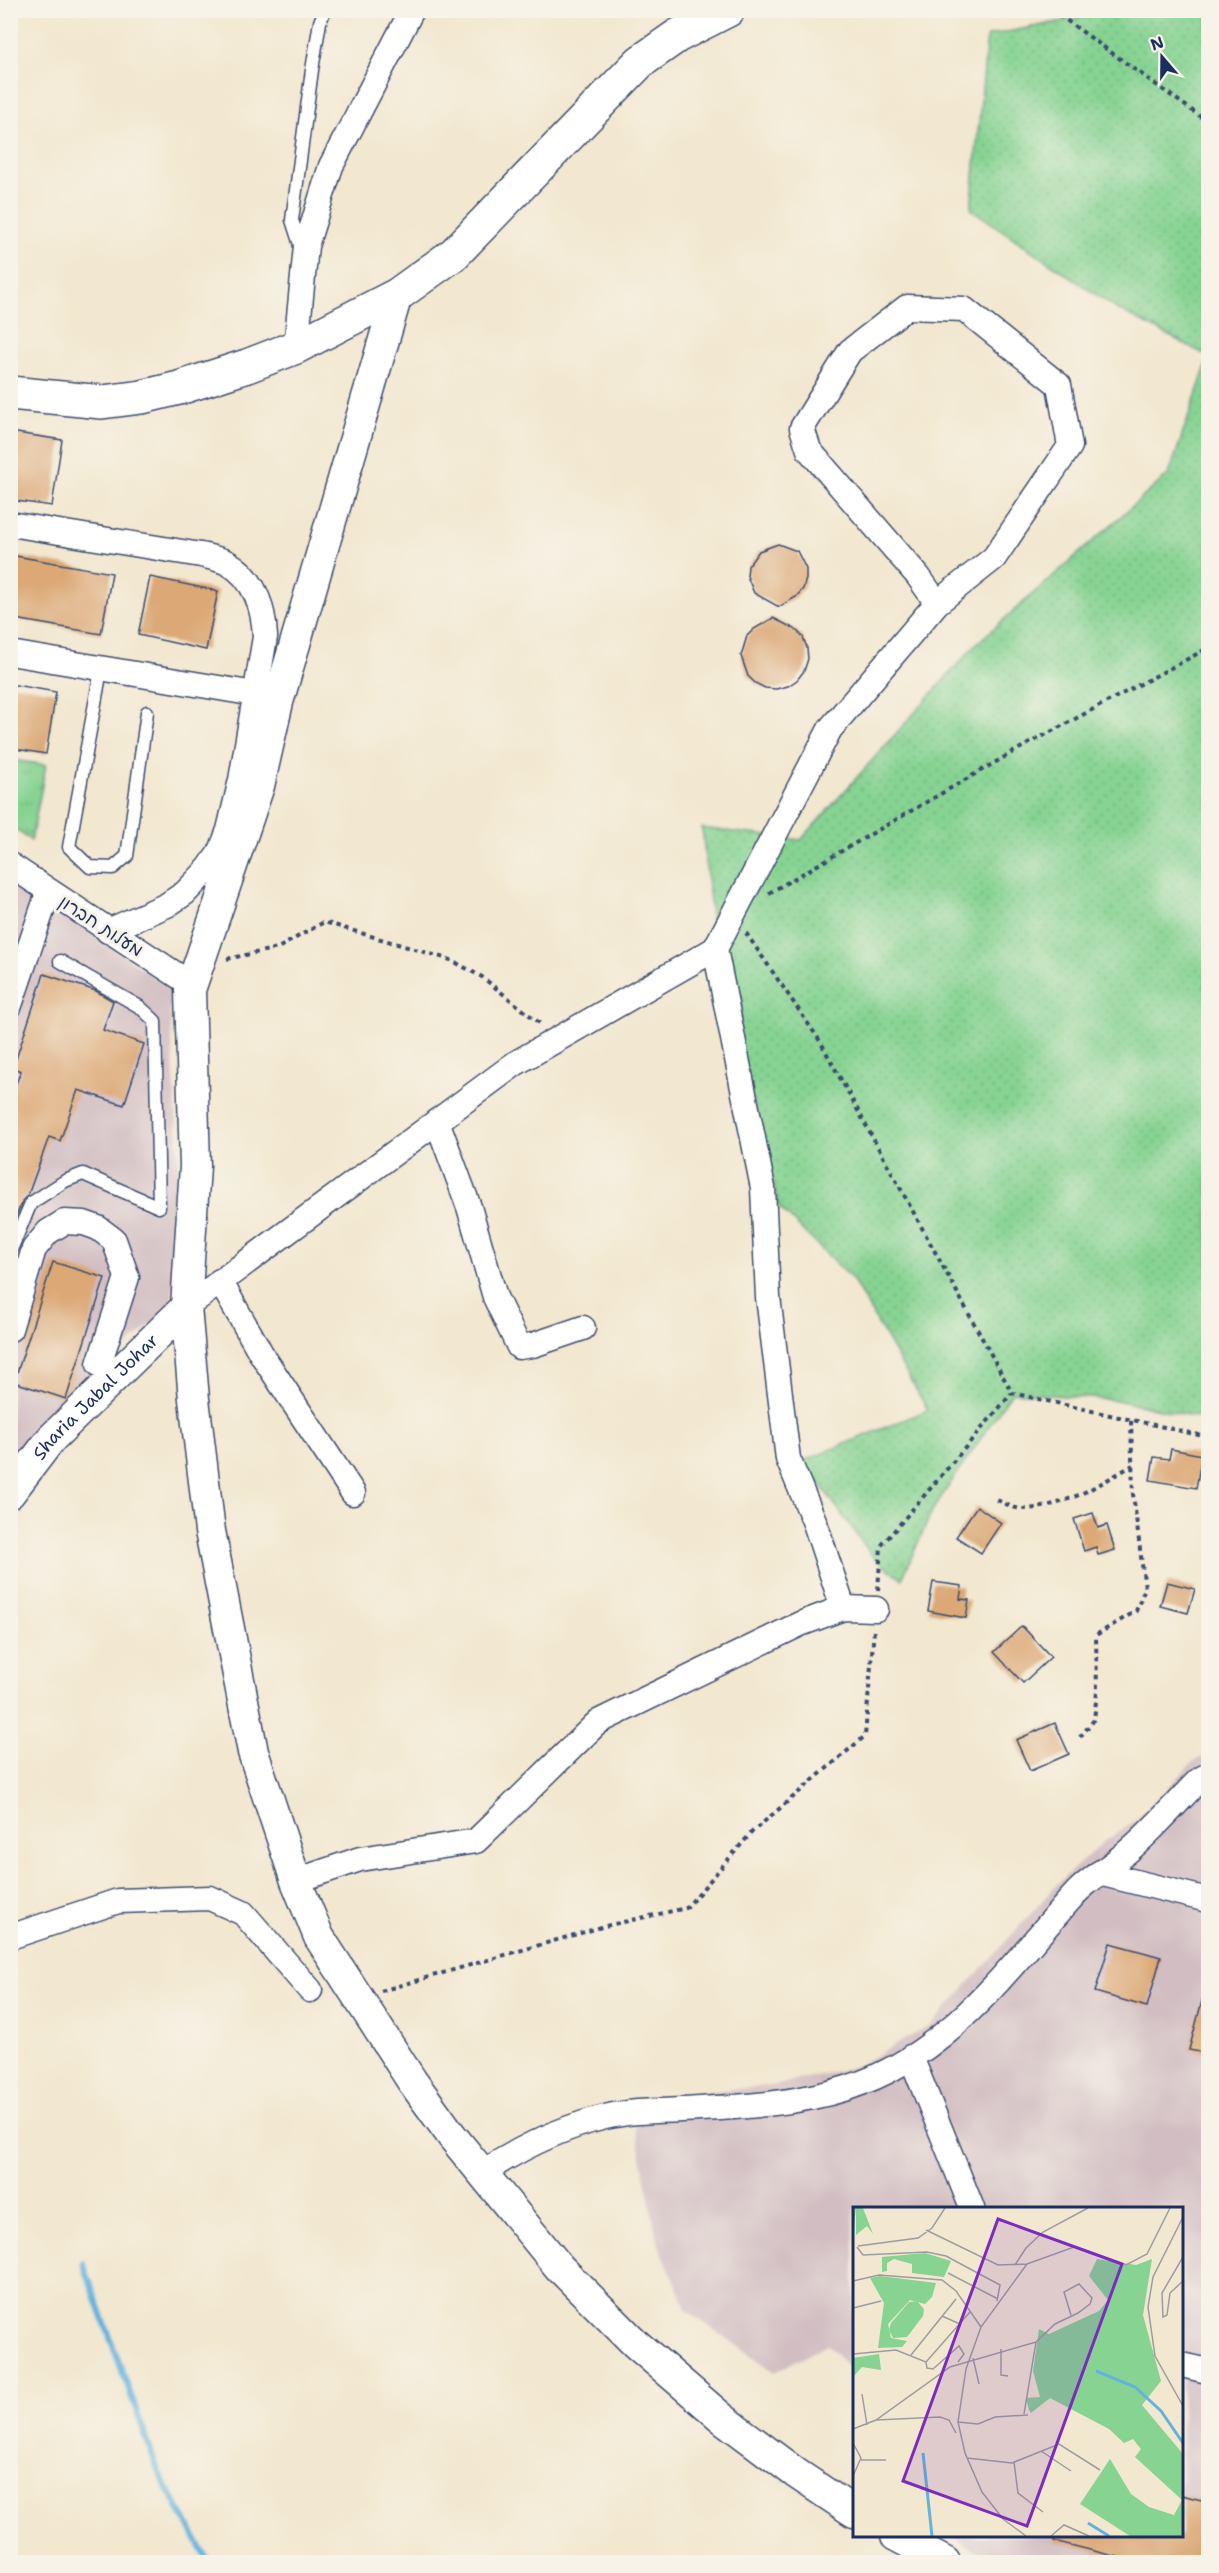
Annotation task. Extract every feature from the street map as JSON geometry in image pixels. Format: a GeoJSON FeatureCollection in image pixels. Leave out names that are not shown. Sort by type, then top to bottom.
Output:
{"type":"FeatureCollection","features":[{"type":"Feature","properties":{"kind":"main road"},"geometry":{"type":"LineString","coordinates":[[10,393],[102,402],[142,397],[199,382],[296,346],[397,295],[454,254],[640,62],[677,36],[728,10]]}},
{"type":"Feature","properties":{"kind":"street"},"geometry":{"type":"LineString","coordinates":[[296,346],[306,246],[331,166],[412,10]]}},
{"type":"Feature","properties":{"kind":"street"},"geometry":{"type":"LineString","coordinates":[[397,295],[278,702],[259,786],[190,990],[195,1166],[186,1307],[194,1399],[210,1531],[253,1752],[296,1881],[318,1937],[412,2081],[482,2173],[559,2267],[636,2344],[722,2418],[797,2474],[853,2510]]}},
{"type":"Feature","properties":{"kind":"street"},"geometry":{"type":"LineString","coordinates":[[186,1307],[516,1063],[715,949],[830,729],[938,603],[994,558],[1070,446],[1059,385],[964,309],[907,307],[850,351],[802,428],[809,450],[918,576],[938,603]]}},
{"type":"Feature","properties":{"kind":"street"},"geometry":{"type":"LineString","coordinates":[[20,525],[201,555],[228,563],[243,575],[254,591],[264,618],[265,637],[241,780],[229,830],[221,851],[209,868],[185,893],[167,905],[108,932]]}},
{"type":"Feature","properties":{"kind":"street"},"geometry":{"type":"LineString","coordinates":[[10,653],[255,694]]}},
{"type":"Feature","properties":{"kind":"street","name":"מעלות חברון"},"geometry":{"type":"LineString","coordinates":[[10,866],[108,932],[196,975]]}},
{"type":"Feature","properties":{"kind":"street"},"geometry":{"type":"LineString","coordinates":[[10,1005],[15,974],[48,892]]}},
{"type":"Feature","properties":{"kind":"street"},"geometry":{"type":"LineString","coordinates":[[715,949],[763,1188],[768,1297],[788,1459],[815,1523],[843,1608]]}},
{"type":"Feature","properties":{"kind":"street"},"geometry":{"type":"LineString","coordinates":[[438,1120],[469,1207],[495,1297],[519,1347],[543,1342],[583,1328]]}},
{"type":"Feature","properties":{"kind":"street"},"geometry":{"type":"LineString","coordinates":[[10,1329],[34,1249],[48,1232],[64,1222],[84,1223],[98,1228],[114,1240],[127,1277],[99,1364]]}},
{"type":"Feature","properties":{"kind":"street"},"geometry":{"type":"LineString","coordinates":[[220,1281],[262,1354],[353,1493]]}},
{"type":"Feature","properties":{"kind":"street","name":"Sharia Jabal Johar"},"geometry":{"type":"LineString","coordinates":[[10,1493],[51,1439],[186,1307]]}},
{"type":"Feature","properties":{"kind":"street"},"geometry":{"type":"LineString","coordinates":[[296,1881],[360,1859],[476,1841],[598,1722],[800,1624],[843,1608],[876,1609]]}},
{"type":"Feature","properties":{"kind":"street"},"geometry":{"type":"LineString","coordinates":[[482,2173],[531,2143],[570,2127],[606,2117],[643,2111],[757,2106],[811,2099],[860,2083],[890,2070],[959,2023],[995,1987],[1076,1893],[1122,1857],[1198,1780],[1209,1775]]}},
{"type":"Feature","properties":{"kind":"street"},"geometry":{"type":"LineString","coordinates":[[1099,1873],[1209,1900]]}},
{"type":"Feature","properties":{"kind":"street"},"geometry":{"type":"LineString","coordinates":[[10,1937],[118,1901],[210,1898],[243,1913],[310,1990]]}},
{"type":"Feature","properties":{"kind":"street"},"geometry":{"type":"LineString","coordinates":[[911,2057],[972,2207]]}},
{"type":"Feature","properties":{"kind":"street"},"geometry":{"type":"LineString","coordinates":[[1183,2365],[1209,2371]]}},
{"type":"Feature","properties":{"kind":"street"},"geometry":{"type":"LineString","coordinates":[[900,2537],[945,2562]]}},
{"type":"Feature","properties":{"kind":"lane"},"geometry":{"type":"LineString","coordinates":[[305,259],[292,220],[312,70],[320,22],[325,10]]}},
{"type":"Feature","properties":{"kind":"lane"},"geometry":{"type":"LineString","coordinates":[[101,670],[69,847],[90,867],[113,868],[127,856],[147,712]]}},
{"type":"Feature","properties":{"kind":"lane"},"geometry":{"type":"LineString","coordinates":[[10,1252],[31,1203],[65,1180],[83,1174],[159,1207],[155,1021],[140,1007],[60,961]]}},
{"type":"Feature","properties":{"kind":"path"},"geometry":{"type":"LineString","coordinates":[[1052,10],[1209,122]]}},
{"type":"Feature","properties":{"kind":"path"},"geometry":{"type":"LineString","coordinates":[[1209,648],[1013,752],[733,914],[820,1041],[1012,1393],[1209,1437]]}},
{"type":"Feature","properties":{"kind":"path"},"geometry":{"type":"LineString","coordinates":[[196,975],[278,948],[324,922],[451,960],[482,977],[559,1038]]}},
{"type":"Feature","properties":{"kind":"path"},"geometry":{"type":"LineString","coordinates":[[357,1998],[605,1926],[686,1908],[752,1832],[865,1736],[881,1546],[1012,1393]]}},
{"type":"Feature","properties":{"kind":"path"},"geometry":{"type":"LineString","coordinates":[[1080,1737],[1094,1720],[1097,1692],[1096,1635],[1136,1611],[1145,1588],[1133,1494],[1131,1420]]}},
{"type":"Feature","properties":{"kind":"path"},"geometry":{"type":"LineString","coordinates":[[997,1500],[1021,1509],[1057,1503],[1081,1495],[1132,1465]]}},
{"type":"Feature","properties":{"kind":"shaded area"},"geometry":{"type":"Polygon","coordinates":[[[11,875],[169,988],[180,1180],[172,1305],[44,1422],[11,1458],[11,875]]]}},
{"type":"Feature","properties":{"kind":"shaded area"},"geometry":{"type":"Polygon","coordinates":[[[1208,1754],[1208,2562],[1001,2562],[949,2537],[1183,2537],[1183,2207],[853,2207],[853,2373],[827,2344],[775,2372],[687,2311],[657,2240],[630,2099],[777,2085],[858,2066],[931,2025],[1060,1881],[1102,1843],[1136,1820],[1194,1761],[1208,1754]]]}},
{"type":"Feature","properties":{"kind":"green space"},"geometry":{"type":"Polygon","coordinates":[[[1114,11],[1208,11],[1208,356],[1117,309],[971,209],[987,36],[1114,11]]]}},
{"type":"Feature","properties":{"kind":"green space"},"geometry":{"type":"Polygon","coordinates":[[[1208,360],[1208,1419],[1116,1400],[1012,1392],[933,1509],[902,1579],[874,1558],[803,1461],[928,1410],[852,1279],[779,1207],[715,949],[702,828],[801,840],[976,644],[1169,474],[1208,360]]]}},
{"type":"Feature","properties":{"kind":"green space"},"geometry":{"type":"Polygon","coordinates":[[[11,760],[46,765],[31,841],[11,826],[11,760]]]}},
{"type":"Feature","properties":{"kind":"building"},"geometry":{"type":"Polygon","coordinates":[[[10,432],[62,440],[52,506],[10,500],[10,432]]]}},
{"type":"Feature","properties":{"kind":"building"},"geometry":{"type":"Polygon","coordinates":[[[778,544],[797,551],[806,569],[803,589],[796,597],[779,607],[754,593],[747,576],[748,566],[759,551],[778,544]]]}},
{"type":"Feature","properties":{"kind":"building"},"geometry":{"type":"Polygon","coordinates":[[[10,555],[112,573],[101,634],[10,618],[10,555]]]}},
{"type":"Feature","properties":{"kind":"building"},"geometry":{"type":"Polygon","coordinates":[[[150,577],[218,591],[206,650],[138,635],[150,577]]]}},
{"type":"Feature","properties":{"kind":"building"},"geometry":{"type":"Polygon","coordinates":[[[773,618],[795,629],[803,637],[808,659],[804,671],[797,680],[788,686],[776,689],[765,688],[755,683],[748,676],[741,656],[747,636],[773,618]]]}},
{"type":"Feature","properties":{"kind":"building"},"geometry":{"type":"Polygon","coordinates":[[[10,684],[56,692],[46,754],[10,748],[10,684]]]}},
{"type":"Feature","properties":{"kind":"building"},"geometry":{"type":"Polygon","coordinates":[[[44,974],[96,991],[113,1001],[103,1030],[144,1044],[124,1105],[78,1090],[60,1141],[49,1137],[28,1195],[23,1200],[10,1230],[10,1099],[21,1071],[13,1068],[44,974]]]}},
{"type":"Feature","properties":{"kind":"building"},"geometry":{"type":"Polygon","coordinates":[[[53,1262],[105,1278],[66,1399],[14,1382],[53,1262]]]}},
{"type":"Feature","properties":{"kind":"building"},"geometry":{"type":"Polygon","coordinates":[[[1171,1449],[1202,1455],[1196,1488],[1150,1480],[1154,1457],[1169,1459],[1171,1449]]]}},
{"type":"Feature","properties":{"kind":"building"},"geometry":{"type":"Polygon","coordinates":[[[977,1506],[1001,1523],[981,1553],[956,1537],[977,1506]]]}},
{"type":"Feature","properties":{"kind":"building"},"geometry":{"type":"Polygon","coordinates":[[[1093,1513],[1098,1528],[1107,1525],[1115,1550],[1098,1555],[1096,1547],[1084,1551],[1074,1519],[1093,1513]]]}},
{"type":"Feature","properties":{"kind":"building"},"geometry":{"type":"Polygon","coordinates":[[[933,1582],[962,1586],[960,1599],[969,1600],[966,1618],[928,1611],[933,1582]]]}},
{"type":"Feature","properties":{"kind":"building"},"geometry":{"type":"Polygon","coordinates":[[[1167,1582],[1195,1589],[1188,1613],[1160,1606],[1167,1582]]]}},
{"type":"Feature","properties":{"kind":"building"},"geometry":{"type":"Polygon","coordinates":[[[1022,1626],[1051,1657],[1023,1683],[994,1652],[1022,1626]]]}},
{"type":"Feature","properties":{"kind":"building"},"geometry":{"type":"Polygon","coordinates":[[[1055,1723],[1069,1754],[1030,1771],[1016,1740],[1055,1723]]]}},
{"type":"Feature","properties":{"kind":"building"},"geometry":{"type":"Polygon","coordinates":[[[1110,1943],[1161,1957],[1147,2007],[1095,1992],[1110,1943]]]}},
{"type":"Feature","properties":{"kind":"building"},"geometry":{"type":"Polygon","coordinates":[[[1203,1997],[1209,1998],[1209,2054],[1189,2050],[1203,1997]]]}},
{"type":"Feature","properties":{"kind":"building"},"geometry":{"type":"Polygon","coordinates":[[[1183,2495],[1209,2502],[1209,2562],[1138,2562],[1054,2541],[1055,2537],[1183,2537],[1183,2495]]]}},
{"type":"Feature","properties":{"kind":"waterway"},"geometry":{"type":"LineString","coordinates":[[83,2263],[159,2473],[209,2562]]}}]}
